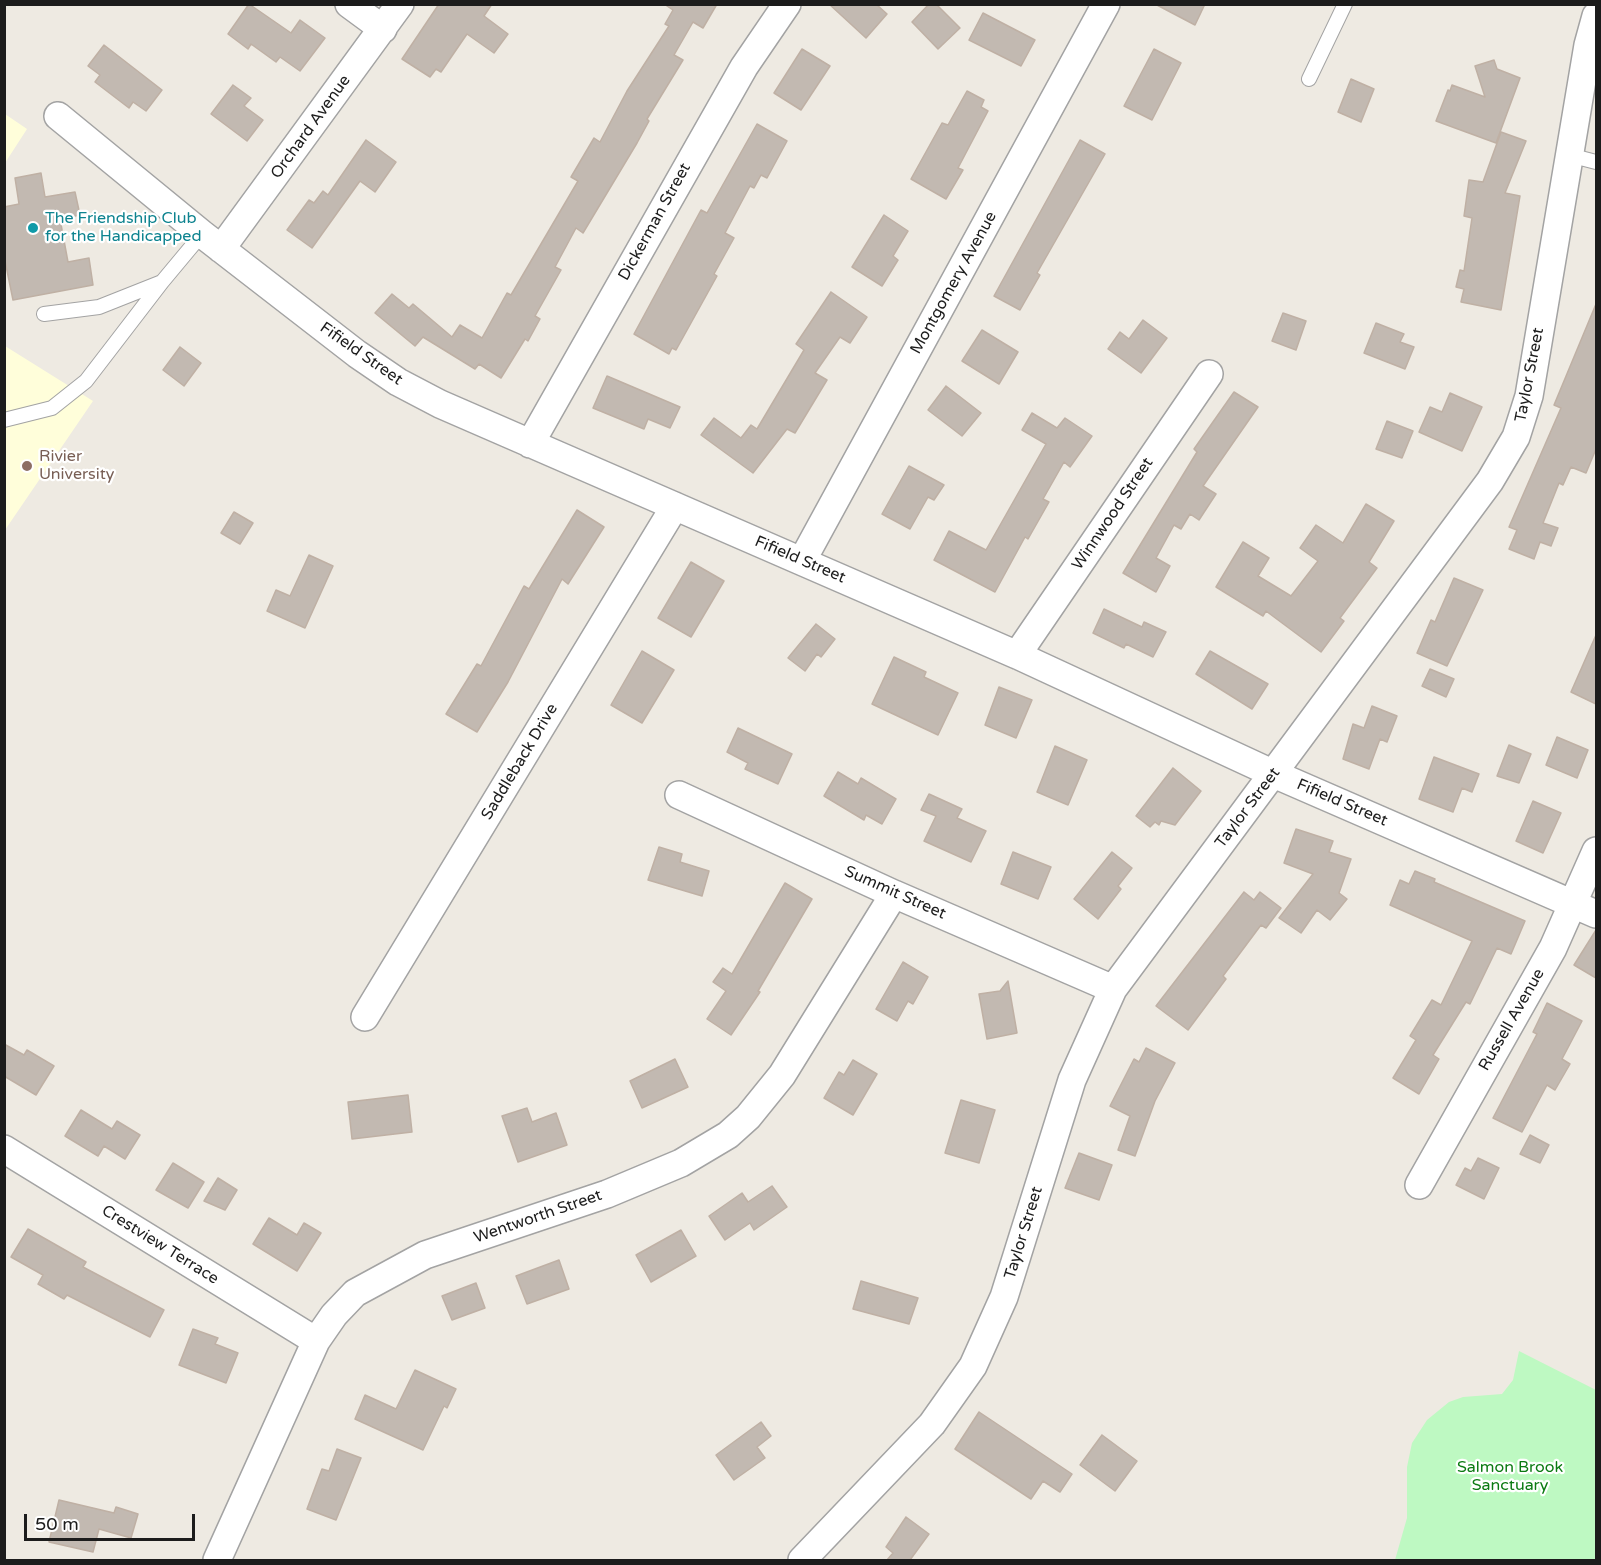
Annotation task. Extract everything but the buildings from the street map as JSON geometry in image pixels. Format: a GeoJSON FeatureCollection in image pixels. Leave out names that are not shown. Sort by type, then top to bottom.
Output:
{"type":"FeatureCollection","features":[{"type":"Feature","properties":{"kind":"street"},"geometry":{"type":"LineString","coordinates":[[349,4],[383,29]]}},
{"type":"Feature","properties":{"kind":"street","name":"Orchard Avenue"},"geometry":{"type":"LineString","coordinates":[[211,242],[383,29],[400,4]]}},
{"type":"Feature","properties":{"kind":"street","name":"Dickerman Street"},"geometry":{"type":"LineString","coordinates":[[531,444],[738,77],[787,4]]}},
{"type":"Feature","properties":{"kind":"street","name":"Montgomery Avenue"},"geometry":{"type":"LineString","coordinates":[[802,561],[1106,4]]}},
{"type":"Feature","properties":{"kind":"street","name":"Taylor Street"},"geometry":{"type":"LineString","coordinates":[[802,1560],[932,1424],[973,1366],[1004,1297],[1072,1080],[1113,988],[1490,481],[1516,437],[1529,396],[1569,155],[1596,16]]}},
{"type":"Feature","properties":{"kind":"street","name":"Fifield Street"},"geometry":{"type":"LineString","coordinates":[[58,116],[211,242],[379,370],[441,404],[1017,655],[1274,774],[1585,909]]}},
{"type":"Feature","properties":{"kind":"street","name":"Winnwood Street"},"geometry":{"type":"LineString","coordinates":[[1017,655],[1209,374]]}},
{"type":"Feature","properties":{"kind":"street","name":"Saddleback Drive"},"geometry":{"type":"LineString","coordinates":[[365,1017],[675,506]]}},
{"type":"Feature","properties":{"kind":"street","name":"Summit Street"},"geometry":{"type":"LineString","coordinates":[[679,795],[894,894],[1113,988]]}},
{"type":"Feature","properties":{"kind":"street","name":"Russell Avenue"},"geometry":{"type":"LineString","coordinates":[[1419,1185],[1553,948],[1585,909],[1596,851]]}},
{"type":"Feature","properties":{"kind":"street","name":"Wentworth Street"},"geometry":{"type":"LineString","coordinates":[[217,1560],[316,1341],[334,1315],[355,1293],[425,1255],[607,1194],[681,1163],[728,1135],[748,1117],[782,1075],[894,894]]}},
{"type":"Feature","properties":{"kind":"street","name":"Crestview Terrace"},"geometry":{"type":"LineString","coordinates":[[4,1149],[316,1341]]}},
{"type":"Feature","properties":{"kind":"lane"},"geometry":{"type":"LineString","coordinates":[[1309,79],[1345,4]]}},
{"type":"Feature","properties":{"kind":"lane"},"geometry":{"type":"LineString","coordinates":[[1569,155],[1596,162]]}},
{"type":"Feature","properties":{"kind":"lane"},"geometry":{"type":"LineString","coordinates":[[4,420],[52,408],[86,381],[162,282],[211,242]]}},
{"type":"Feature","properties":{"kind":"lane"},"geometry":{"type":"LineString","coordinates":[[44,314],[99,307],[162,282]]}},
{"type":"Feature","properties":{"kind":"shaded area"},"geometry":{"type":"Polygon","coordinates":[[[5,114],[27,129],[5,163],[5,114]]]}},
{"type":"Feature","properties":{"kind":"shaded area","name":"Rivier University"},"geometry":{"type":"Polygon","coordinates":[[[5,346],[93,401],[5,530],[5,346]]]}},
{"type":"Feature","properties":{"kind":"green space","name":"Salmon Brook Sanctuary"},"geometry":{"type":"Polygon","coordinates":[[[1519,1351],[1596,1390],[1596,1560],[1395,1560],[1407,1518],[1407,1467],[1412,1443],[1427,1420],[1449,1402],[1463,1397],[1502,1394],[1513,1380],[1519,1351]]]}},
{"type":"Feature","properties":{"kind":"place","name":"The Friendship Club for the Handicapped"},"geometry":{"type":"Point","coordinates":[33,228]}},
{"type":"Feature","properties":{"kind":"place","name":"Rivier University"},"geometry":{"type":"Point","coordinates":[27,466]}}]}
